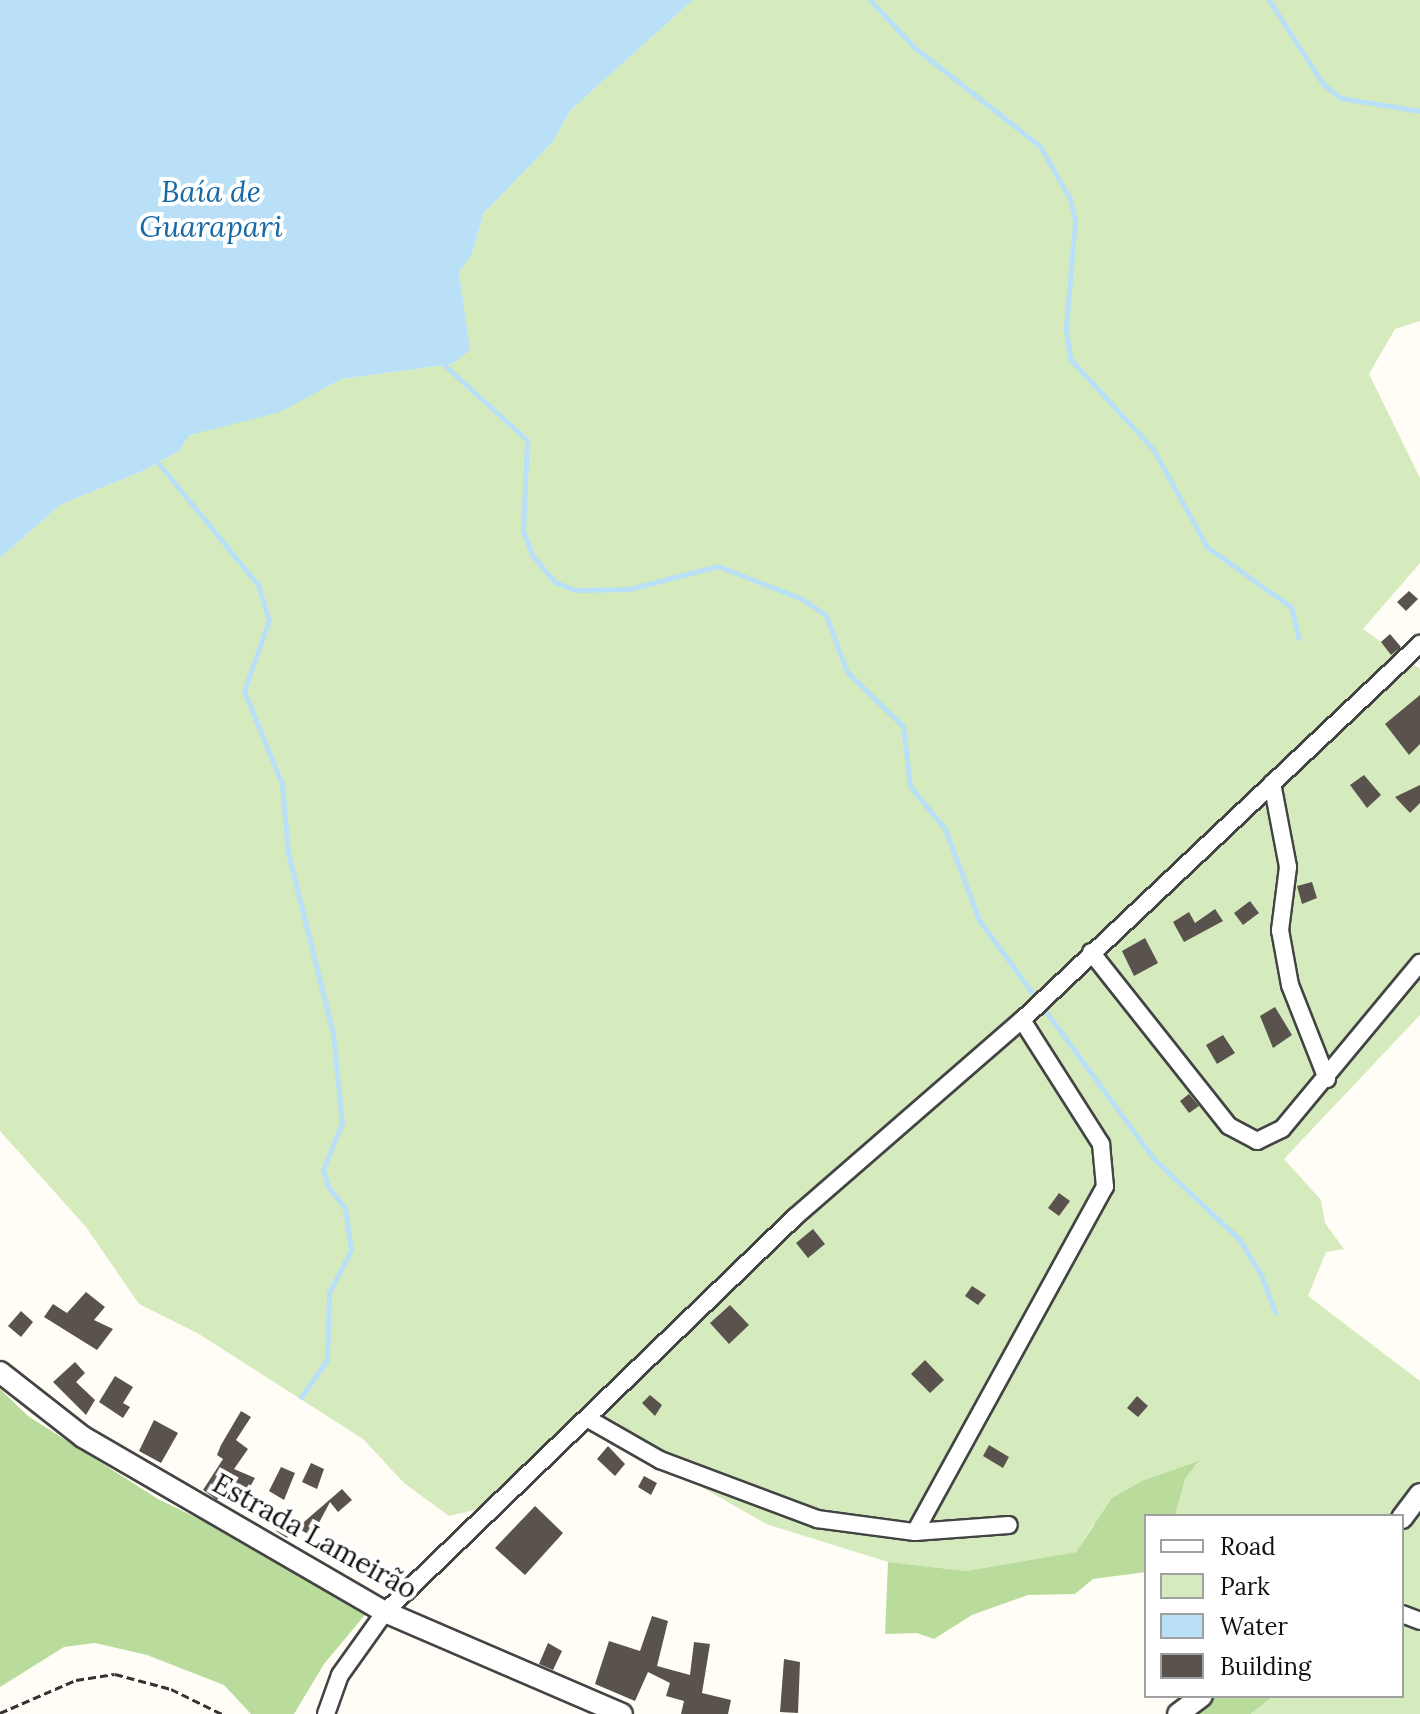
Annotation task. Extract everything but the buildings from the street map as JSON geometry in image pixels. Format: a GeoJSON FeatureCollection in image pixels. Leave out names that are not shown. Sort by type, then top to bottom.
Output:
{"type":"FeatureCollection","features":[{"type":"Feature","properties":{"kind":"street"},"geometry":{"type":"LineString","coordinates":[[326,1714],[340,1675],[385,1612],[590,1420],[795,1217],[1022,1020],[1420,644]]}},
{"type":"Feature","properties":{"kind":"street"},"geometry":{"type":"LineString","coordinates":[[1272,783],[1288,867],[1280,930],[1290,985],[1327,1079]]}},
{"type":"Feature","properties":{"kind":"street"},"geometry":{"type":"LineString","coordinates":[[1091,952],[1229,1126],[1247,1139],[1265,1139],[1282,1129],[1327,1079],[1420,963]]}},
{"type":"Feature","properties":{"kind":"street"},"geometry":{"type":"LineString","coordinates":[[915,1532],[1096,1211],[1105,1187],[1101,1144],[1022,1020]]}},
{"type":"Feature","properties":{"kind":"street","name":"Estrada Lameirão"},"geometry":{"type":"LineString","coordinates":[[0,1372],[83,1437],[385,1612],[622,1714]]}},
{"type":"Feature","properties":{"kind":"street"},"geometry":{"type":"LineString","coordinates":[[590,1420],[660,1460],[743,1494],[817,1519],[915,1532],[1009,1525]]}},
{"type":"Feature","properties":{"kind":"street"},"geometry":{"type":"LineString","coordinates":[[1404,1515],[1420,1494]]}},
{"type":"Feature","properties":{"kind":"street"},"geometry":{"type":"LineString","coordinates":[[1178,1714],[1199,1698]]}},
{"type":"Feature","properties":{"kind":"path"},"geometry":{"type":"LineString","coordinates":[[0,1713],[76,1680],[115,1674],[171,1689],[222,1714]]}},
{"type":"Feature","properties":{"kind":"green space"},"geometry":{"type":"Polygon","coordinates":[[[693,0],[1420,0],[1420,321],[1395,329],[1369,374],[1420,478],[1420,563],[1363,629],[1420,669],[1420,1015],[1284,1159],[1321,1200],[1325,1223],[1344,1249],[1326,1252],[1308,1296],[1420,1381],[1420,1714],[1251,1714],[1271,1698],[1404,1698],[1404,1514],[1176,1514],[1185,1479],[1198,1463],[1093,1525],[1076,1552],[966,1571],[888,1562],[766,1524],[661,1464],[610,1430],[588,1405],[496,1505],[449,1516],[404,1483],[363,1439],[199,1334],[139,1304],[86,1227],[0,1131],[0,558],[60,505],[145,470],[179,451],[190,435],[302,400],[342,379],[452,364],[469,350],[459,272],[472,255],[483,214],[552,143],[571,110],[693,0]]]}},
{"type":"Feature","properties":{"kind":"green space"},"geometry":{"type":"Polygon","coordinates":[[[0,1389],[28,1416],[158,1499],[374,1604],[324,1664],[294,1714],[251,1714],[224,1685],[147,1655],[95,1643],[64,1647],[0,1687],[0,1389]]]}},
{"type":"Feature","properties":{"kind":"green space"},"geometry":{"type":"Polygon","coordinates":[[[1199,1461],[1185,1479],[1176,1514],[1144,1514],[1144,1572],[1093,1579],[1075,1594],[1028,1595],[972,1615],[934,1639],[917,1633],[885,1634],[888,1562],[966,1571],[1076,1552],[1112,1498],[1142,1481],[1199,1461]]]}},
{"type":"Feature","properties":{"kind":"green space"},"geometry":{"type":"Polygon","coordinates":[[[1199,1698],[1271,1698],[1251,1714],[1179,1714],[1199,1698]]]}},
{"type":"Feature","properties":{"kind":"water","name":"Baía de Guarapari"},"geometry":{"type":"Polygon","coordinates":[[[0,0],[693,0],[571,110],[552,143],[483,214],[472,255],[459,272],[470,350],[452,364],[342,379],[280,412],[190,435],[179,451],[145,470],[60,505],[0,558],[0,0]]]}},
{"type":"Feature","properties":{"kind":"waterway"},"geometry":{"type":"LineString","coordinates":[[870,0],[914,47],[1040,146],[1070,199],[1075,221],[1066,329],[1070,359],[1153,449],[1207,547],[1291,607],[1299,638]]}},
{"type":"Feature","properties":{"kind":"waterway"},"geometry":{"type":"LineString","coordinates":[[1269,0],[1323,84],[1341,98],[1420,111]]}},
{"type":"Feature","properties":{"kind":"waterway"},"geometry":{"type":"LineString","coordinates":[[442,363],[527,440],[523,531],[532,555],[555,582],[575,590],[629,589],[718,566],[802,599],[826,615],[847,672],[903,726],[910,786],[945,829],[979,920],[1154,1159],[1240,1240],[1261,1275],[1275,1312]]}},
{"type":"Feature","properties":{"kind":"waterway"},"geometry":{"type":"LineString","coordinates":[[155,459],[258,585],[269,620],[244,691],[282,784],[288,853],[333,1034],[342,1122],[323,1170],[329,1188],[345,1208],[351,1250],[329,1293],[327,1360],[301,1397]]}}]}
